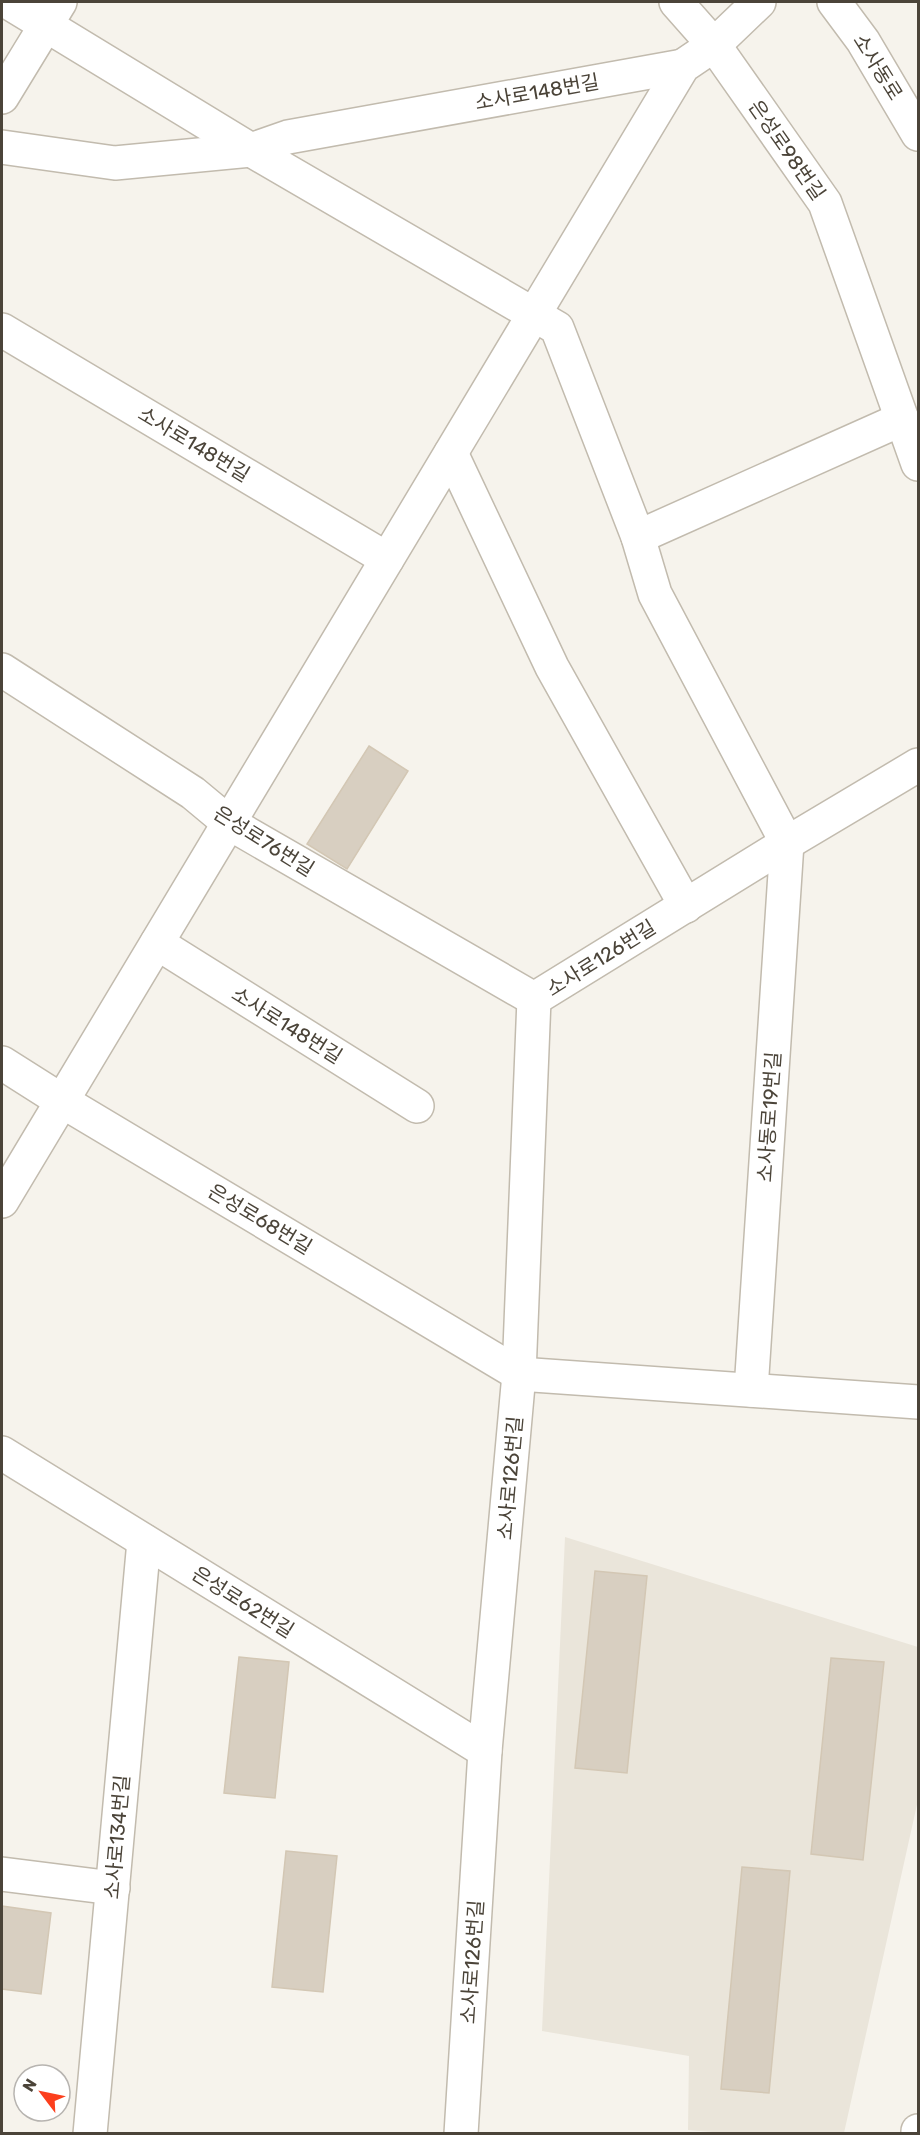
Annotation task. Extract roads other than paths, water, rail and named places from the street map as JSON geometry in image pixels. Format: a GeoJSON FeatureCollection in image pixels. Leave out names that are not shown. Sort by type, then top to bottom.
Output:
{"type":"FeatureCollection","features":[{"type":"Feature","properties":{"kind":"street"},"geometry":{"type":"LineString","coordinates":[[8,2],[53,13],[251,150],[557,328],[638,537],[656,594],[787,843]]}},
{"type":"Feature","properties":{"kind":"street","name":"은성로98번길"},"geometry":{"type":"LineString","coordinates":[[676,2],[714,45],[825,203],[918,464]]}},
{"type":"Feature","properties":{"kind":"street","name":"소사로148번길"},"geometry":{"type":"LineString","coordinates":[[2,147],[115,163],[251,150],[288,136],[683,66],[714,45],[759,2]]}},
{"type":"Feature","properties":{"kind":"street","name":"소사동로"},"geometry":{"type":"LineString","coordinates":[[834,2],[863,41],[918,134]]}},
{"type":"Feature","properties":{"kind":"street"},"geometry":{"type":"LineString","coordinates":[[2,97],[53,13]]}},
{"type":"Feature","properties":{"kind":"street","name":"소사로148번길"},"geometry":{"type":"LineString","coordinates":[[2,1201],[683,66]]}},
{"type":"Feature","properties":{"kind":"street","name":"소사로148번길"},"geometry":{"type":"LineString","coordinates":[[2,330],[387,559]]}},
{"type":"Feature","properties":{"kind":"street"},"geometry":{"type":"LineString","coordinates":[[638,537],[902,418]]}},
{"type":"Feature","properties":{"kind":"street"},"geometry":{"type":"LineString","coordinates":[[451,453],[552,667],[686,906]]}},
{"type":"Feature","properties":{"kind":"street","name":"은성로76번길"},"geometry":{"type":"LineString","coordinates":[[2,670],[193,793],[229,823],[534,999]]}},
{"type":"Feature","properties":{"kind":"street","name":"소사로126번길"},"geometry":{"type":"LineString","coordinates":[[461,2133],[485,1751],[519,1374],[534,999],[918,765]]}},
{"type":"Feature","properties":{"kind":"street","name":"소사동로19번길"},"geometry":{"type":"LineString","coordinates":[[751,1390],[787,843]]}},
{"type":"Feature","properties":{"kind":"street","name":"소사로148번길"},"geometry":{"type":"LineString","coordinates":[[156,943],[417,1106]]}},
{"type":"Feature","properties":{"kind":"street","name":"은성로68번길"},"geometry":{"type":"LineString","coordinates":[[2,1063],[519,1374]]}},
{"type":"Feature","properties":{"kind":"street"},"geometry":{"type":"LineString","coordinates":[[519,1374],[918,1402]]}},
{"type":"Feature","properties":{"kind":"street","name":"은성로62번길"},"geometry":{"type":"LineString","coordinates":[[2,1453],[485,1751]]}},
{"type":"Feature","properties":{"kind":"street","name":"소사로134번길"},"geometry":{"type":"LineString","coordinates":[[90,2133],[144,1541]]}},
{"type":"Feature","properties":{"kind":"street"},"geometry":{"type":"LineString","coordinates":[[2,1874],[113,1887]]}}]}
